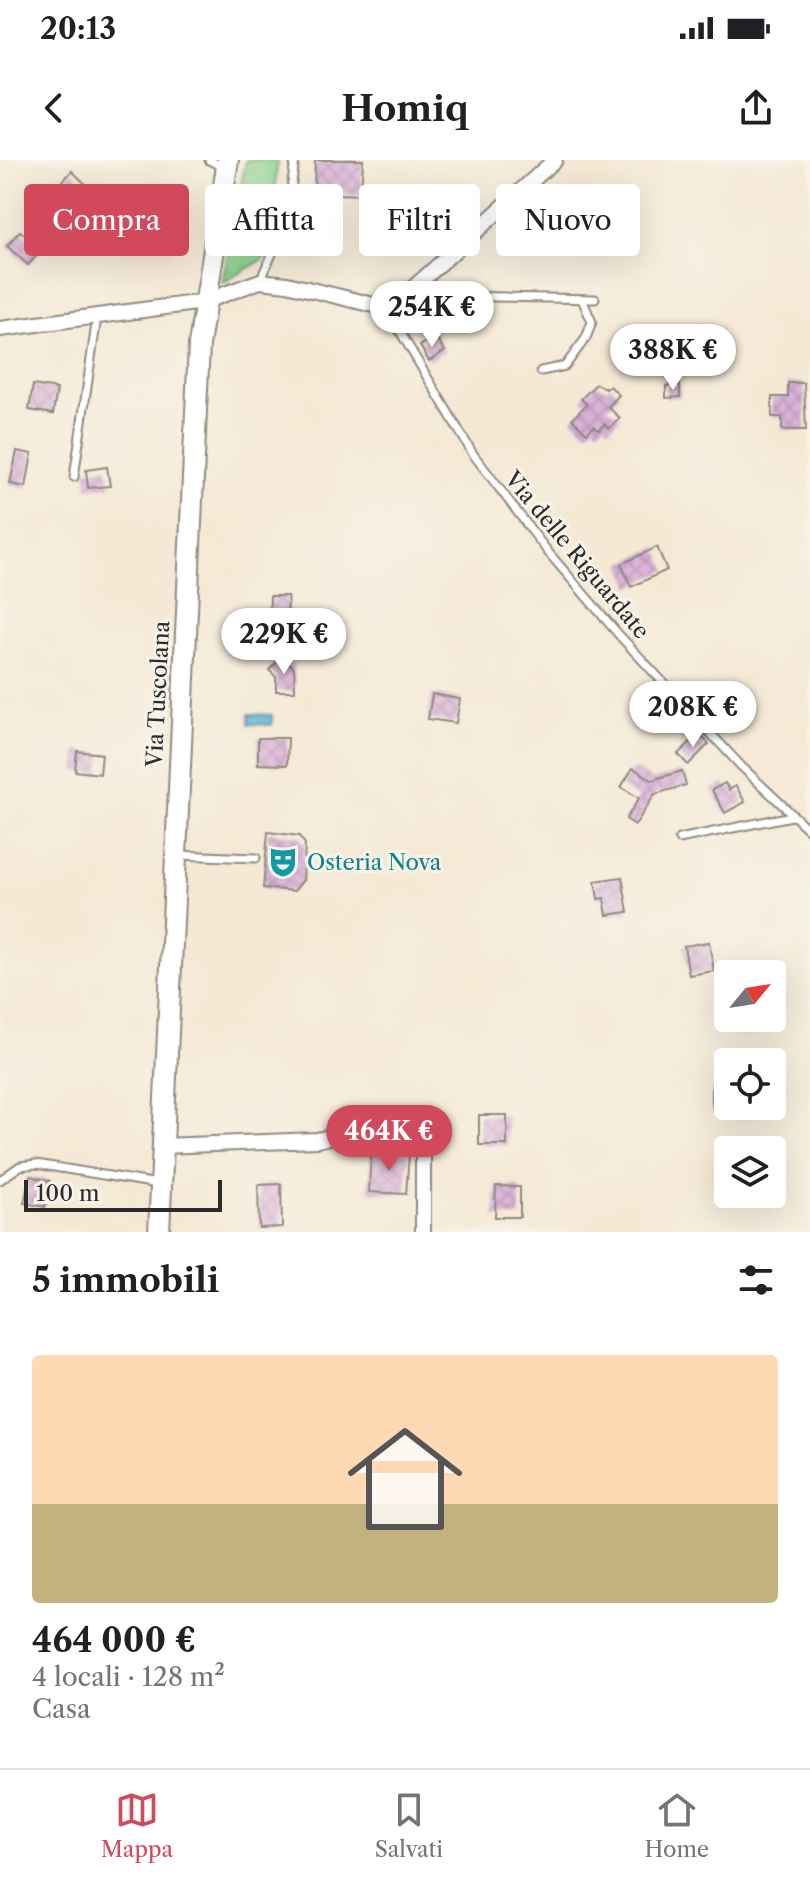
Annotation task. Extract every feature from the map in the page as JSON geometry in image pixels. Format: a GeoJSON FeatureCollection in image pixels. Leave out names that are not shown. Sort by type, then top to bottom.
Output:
{"type":"FeatureCollection","features":[{"type":"Feature","properties":{"kind":"main road","name":"Via Tuscolana"},"geometry":{"type":"LineString","coordinates":[[159,1232],[194,421],[203,302],[221,163]]}},
{"type":"Feature","properties":{"kind":"street"},"geometry":{"type":"LineString","coordinates":[[0,329],[203,302],[260,281],[287,284],[386,308],[406,295],[555,160]]}},
{"type":"Feature","properties":{"kind":"street"},"geometry":{"type":"LineString","coordinates":[[162,1146],[317,1140],[415,1118],[423,1133],[423,1232]]}},
{"type":"Feature","properties":{"kind":"lane"},"geometry":{"type":"LineString","coordinates":[[260,281],[287,220],[295,160]]}},
{"type":"Feature","properties":{"kind":"lane"},"geometry":{"type":"LineString","coordinates":[[406,295],[595,299]]}},
{"type":"Feature","properties":{"kind":"lane"},"geometry":{"type":"LineString","coordinates":[[541,371],[565,366],[586,338],[592,322],[582,299]]}},
{"type":"Feature","properties":{"kind":"lane","name":"Via delle Riguardate"},"geometry":{"type":"LineString","coordinates":[[386,308],[462,436],[532,533],[635,654],[810,831]]}},
{"type":"Feature","properties":{"kind":"lane"},"geometry":{"type":"LineString","coordinates":[[74,477],[97,316]]}},
{"type":"Feature","properties":{"kind":"lane"},"geometry":{"type":"LineString","coordinates":[[679,839],[792,816]]}},
{"type":"Feature","properties":{"kind":"lane"},"geometry":{"type":"LineString","coordinates":[[175,855],[256,858]]}},
{"type":"Feature","properties":{"kind":"lane"},"geometry":{"type":"LineString","coordinates":[[0,1180],[20,1166],[36,1164],[160,1184]]}},
{"type":"Feature","properties":{"kind":"green space"},"geometry":{"type":"Polygon","coordinates":[[[246,160],[277,160],[276,184],[241,184],[246,160]]]}},
{"type":"Feature","properties":{"kind":"green space"},"geometry":{"type":"Polygon","coordinates":[[[227,256],[265,256],[262,260],[222,283],[227,256]]]}},
{"type":"Feature","properties":{"kind":"water"},"geometry":{"type":"Polygon","coordinates":[[[249,714],[272,715],[272,725],[249,724],[249,714]]]}},
{"type":"Feature","properties":{"kind":"building"},"geometry":{"type":"Polygon","coordinates":[[[315,160],[363,160],[359,195],[343,194],[343,184],[314,184],[315,160]]]}},
{"type":"Feature","properties":{"kind":"building"},"geometry":{"type":"Polygon","coordinates":[[[72,171],[86,184],[60,184],[72,171]]]}},
{"type":"Feature","properties":{"kind":"building"},"geometry":{"type":"Polygon","coordinates":[[[20,231],[24,234],[24,256],[36,256],[28,265],[7,246],[20,231]]]}},
{"type":"Feature","properties":{"kind":"building"},"geometry":{"type":"Polygon","coordinates":[[[435,336],[445,351],[429,361],[420,346],[435,336]]]}},
{"type":"Feature","properties":{"kind":"building"},"geometry":{"type":"Polygon","coordinates":[[[788,383],[804,383],[806,430],[782,430],[782,417],[772,417],[772,397],[788,397],[788,383]]]}},
{"type":"Feature","properties":{"kind":"building"},"geometry":{"type":"Polygon","coordinates":[[[596,384],[606,389],[610,386],[619,395],[608,407],[620,418],[609,429],[604,424],[599,430],[594,426],[587,433],[572,419],[587,404],[581,399],[596,384]]]}},
{"type":"Feature","properties":{"kind":"building"},"geometry":{"type":"Polygon","coordinates":[[[33,385],[57,389],[53,414],[29,410],[33,385]]]}},
{"type":"Feature","properties":{"kind":"building"},"geometry":{"type":"Polygon","coordinates":[[[680,385],[680,397],[666,398],[666,386],[680,385]]]}},
{"type":"Feature","properties":{"kind":"building"},"geometry":{"type":"Polygon","coordinates":[[[17,451],[32,454],[26,487],[10,484],[17,451]]]}},
{"type":"Feature","properties":{"kind":"building"},"geometry":{"type":"Polygon","coordinates":[[[107,467],[110,486],[88,488],[86,470],[107,467]]]}},
{"type":"Feature","properties":{"kind":"building"},"geometry":{"type":"Polygon","coordinates":[[[657,547],[667,570],[631,587],[621,564],[657,547]]]}},
{"type":"Feature","properties":{"kind":"building"},"geometry":{"type":"Polygon","coordinates":[[[270,596],[288,596],[287,623],[269,622],[270,596]]]}},
{"type":"Feature","properties":{"kind":"building"},"geometry":{"type":"Polygon","coordinates":[[[283,656],[294,668],[295,691],[276,691],[276,677],[269,670],[283,656]]]}},
{"type":"Feature","properties":{"kind":"building"},"geometry":{"type":"Polygon","coordinates":[[[432,694],[460,699],[456,723],[428,719],[432,694]]]}},
{"type":"Feature","properties":{"kind":"building"},"geometry":{"type":"Polygon","coordinates":[[[699,734],[709,744],[688,765],[678,754],[699,734]]]}},
{"type":"Feature","properties":{"kind":"building"},"geometry":{"type":"Polygon","coordinates":[[[258,738],[288,738],[287,765],[258,764],[258,738]]]}},
{"type":"Feature","properties":{"kind":"building"},"geometry":{"type":"Polygon","coordinates":[[[77,751],[102,754],[100,774],[75,771],[77,751]]]}},
{"type":"Feature","properties":{"kind":"building"},"geometry":{"type":"Polygon","coordinates":[[[633,768],[652,780],[682,771],[686,785],[655,794],[635,825],[626,819],[639,798],[621,787],[633,768]]]}},
{"type":"Feature","properties":{"kind":"building"},"geometry":{"type":"Polygon","coordinates":[[[725,783],[729,790],[736,786],[745,802],[725,813],[712,790],[725,783]]]}},
{"type":"Feature","properties":{"kind":"building"},"geometry":{"type":"Polygon","coordinates":[[[268,832],[299,836],[305,844],[303,880],[294,891],[263,888],[268,832]]]}},
{"type":"Feature","properties":{"kind":"building"},"geometry":{"type":"Polygon","coordinates":[[[622,877],[628,912],[607,915],[604,898],[598,899],[595,881],[622,877]]]}},
{"type":"Feature","properties":{"kind":"building"},"geometry":{"type":"Polygon","coordinates":[[[709,942],[714,971],[689,975],[684,946],[709,942]]]}},
{"type":"Feature","properties":{"kind":"building"},"geometry":{"type":"Polygon","coordinates":[[[711,1090],[714,1090],[713,1110],[711,1090]]]}},
{"type":"Feature","properties":{"kind":"building"},"geometry":{"type":"Polygon","coordinates":[[[479,1115],[507,1115],[507,1145],[479,1145],[479,1115]]]}},
{"type":"Feature","properties":{"kind":"building"},"geometry":{"type":"Polygon","coordinates":[[[371,1151],[409,1154],[406,1194],[369,1192],[371,1151]]]}},
{"type":"Feature","properties":{"kind":"building"},"geometry":{"type":"Polygon","coordinates":[[[30,1176],[50,1181],[45,1207],[24,1203],[30,1176]]]}},
{"type":"Feature","properties":{"kind":"building"},"geometry":{"type":"Polygon","coordinates":[[[281,1184],[282,1227],[259,1228],[258,1185],[281,1184]]]}},
{"type":"Feature","properties":{"kind":"building"},"geometry":{"type":"Polygon","coordinates":[[[496,1186],[520,1187],[520,1217],[495,1217],[496,1186]]]}},
{"type":"Feature","properties":{"kind":"place","name":"Osteria Nova"},"geometry":{"type":"Point","coordinates":[283,862]}}]}
